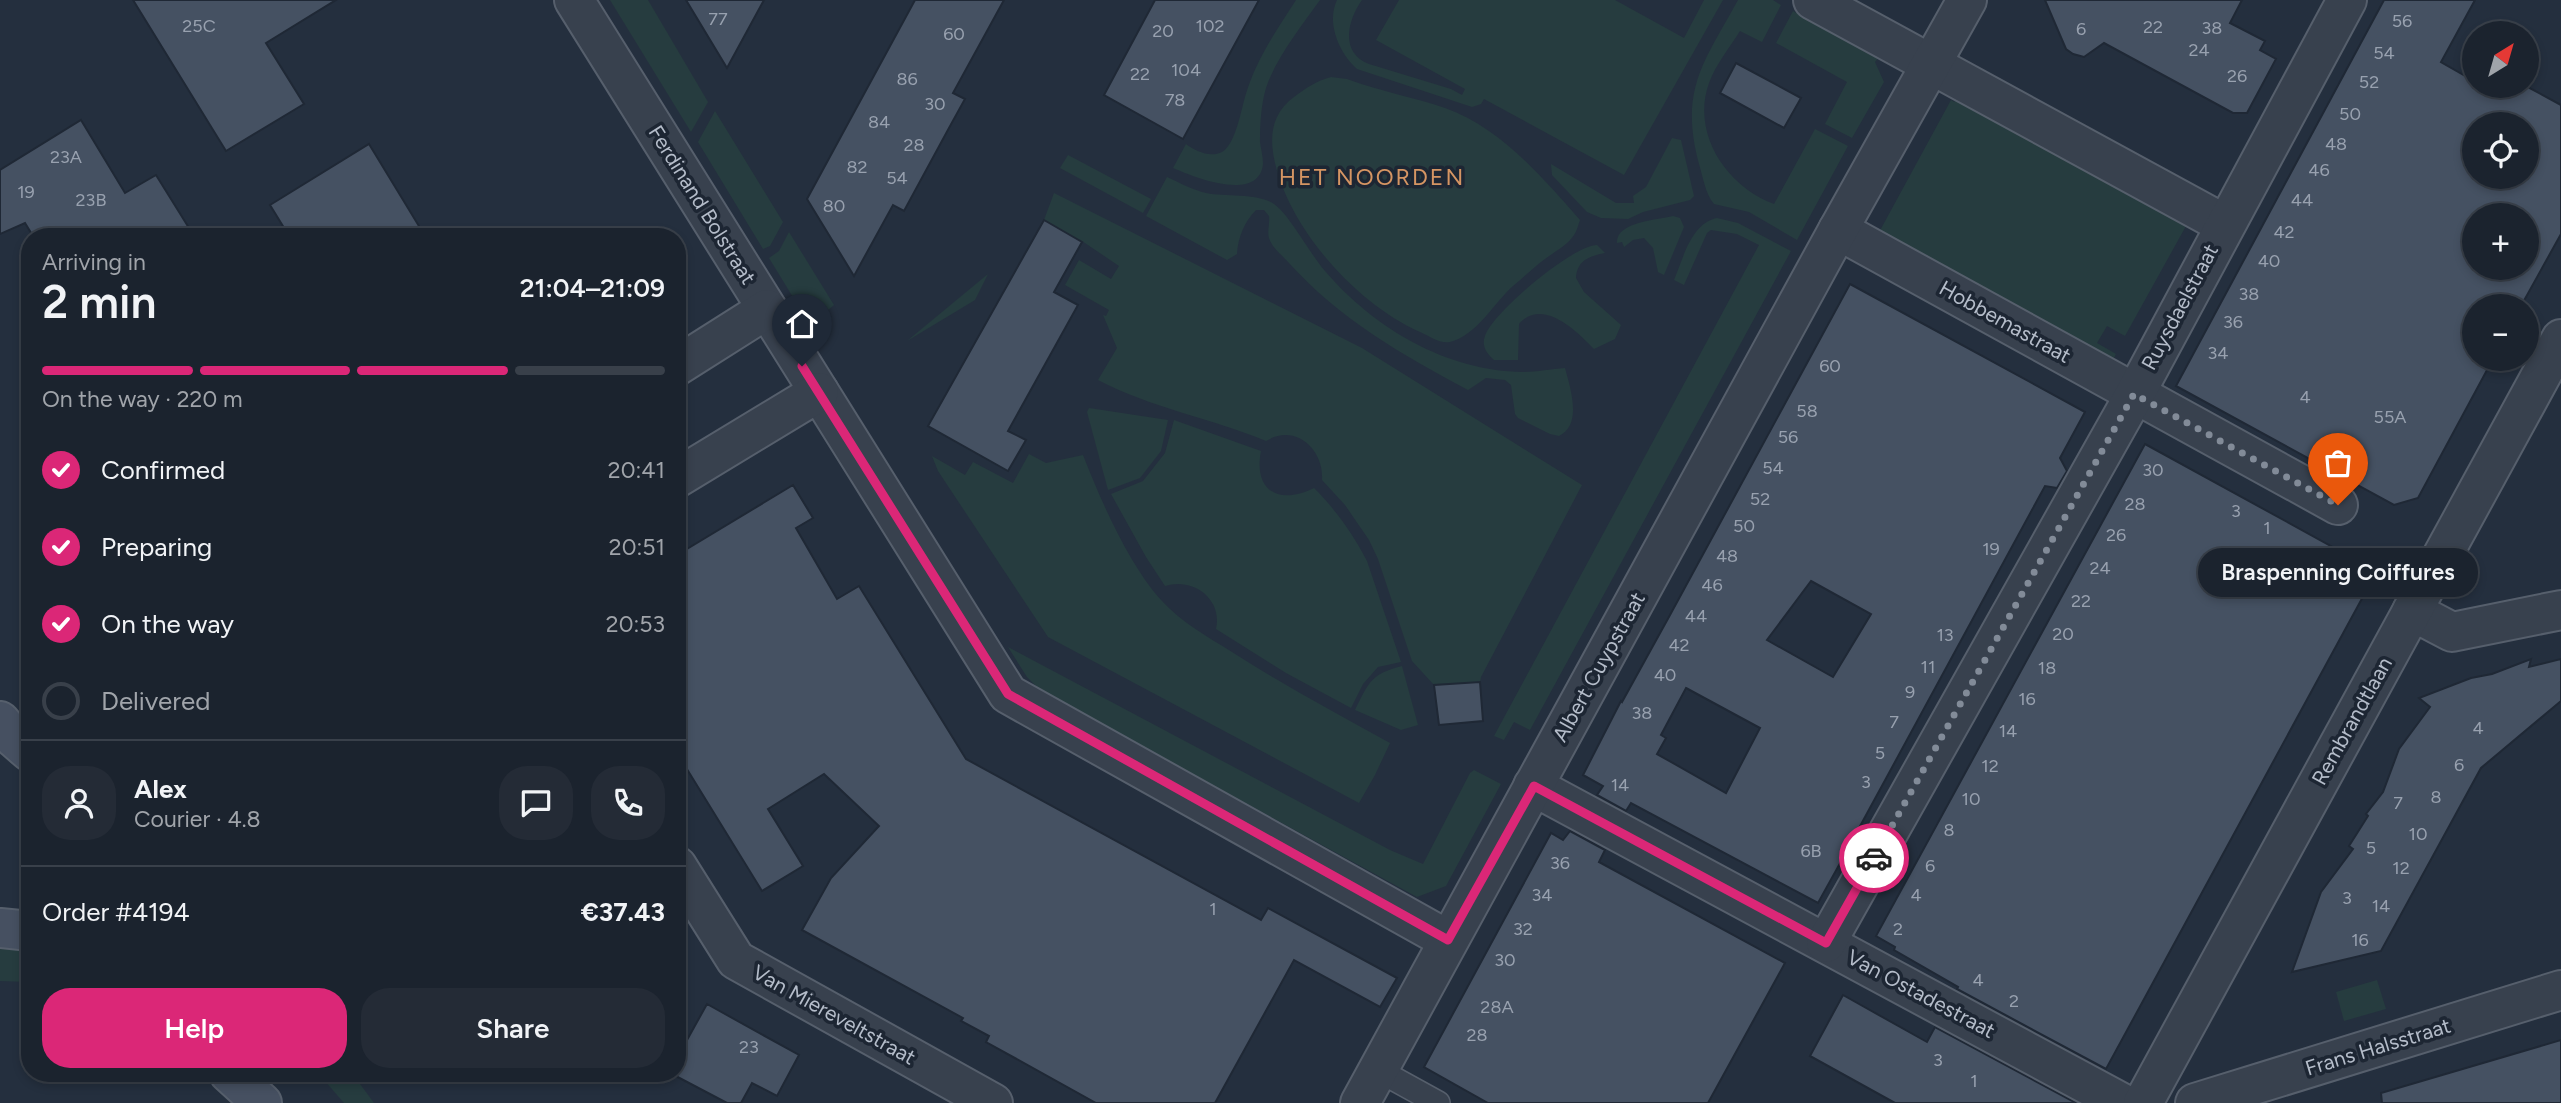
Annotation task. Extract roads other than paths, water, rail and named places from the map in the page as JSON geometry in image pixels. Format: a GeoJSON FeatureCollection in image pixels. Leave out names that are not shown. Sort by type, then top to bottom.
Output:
{"type":"FeatureCollection","features":[{"type":"Feature","properties":{"kind":"main road"},"geometry":{"type":"LineString","coordinates":[[0,721],[21,744]]}},
{"type":"Feature","properties":{"kind":"main road"},"geometry":{"type":"LineString","coordinates":[[0,757],[21,754]]}},
{"type":"Feature","properties":{"kind":"main road"},"geometry":{"type":"LineString","coordinates":[[0,928],[21,931]]}},
{"type":"Feature","properties":{"kind":"main road"},"geometry":{"type":"LineString","coordinates":[[239,1082],[261,1103]]}},
{"type":"Feature","properties":{"kind":"main road"},"geometry":{"type":"LineString","coordinates":[[262,1082],[278,1103]]}},
{"type":"Feature","properties":{"kind":"street","name":"Ferdinand Bolstraat"},"geometry":{"type":"LineString","coordinates":[[574,0],[1008,694],[1448,940]]}},
{"type":"Feature","properties":{"kind":"street"},"geometry":{"type":"LineString","coordinates":[[1813,0],[2224,224]]}},
{"type":"Feature","properties":{"kind":"street"},"geometry":{"type":"LineString","coordinates":[[1838,230],[1967,0]]}},
{"type":"Feature","properties":{"kind":"street","name":"Ruysdaelstraat"},"geometry":{"type":"LineString","coordinates":[[1826,943],[2134,394],[2347,0]]}},
{"type":"Feature","properties":{"kind":"street","name":"Hobbemastraat"},"geometry":{"type":"LineString","coordinates":[[1838,230],[2338,505]]}},
{"type":"Feature","properties":{"kind":"street","name":"Albert Cuypstraat"},"geometry":{"type":"LineString","coordinates":[[1360,1103],[1838,230]]}},
{"type":"Feature","properties":{"kind":"street"},"geometry":{"type":"LineString","coordinates":[[686,360],[767,309]]}},
{"type":"Feature","properties":{"kind":"street","name":"Rembrandtlaan"},"geometry":{"type":"LineString","coordinates":[[2143,1103],[2561,339]]}},
{"type":"Feature","properties":{"kind":"street"},"geometry":{"type":"LineString","coordinates":[[686,473],[819,392]]}},
{"type":"Feature","properties":{"kind":"street"},"geometry":{"type":"LineString","coordinates":[[2412,611],[2452,632],[2561,610]]}},
{"type":"Feature","properties":{"kind":"street","name":"Van Ostadestraat"},"geometry":{"type":"LineString","coordinates":[[1534,786],[2123,1103]]}},
{"type":"Feature","properties":{"kind":"street","name":"Van Miereveltstraat"},"geometry":{"type":"LineString","coordinates":[[686,880],[736,960],[993,1103]]}},
{"type":"Feature","properties":{"kind":"street","name":"Frans Halsstraat"},"geometry":{"type":"LineString","coordinates":[[2195,1103],[2561,990]]}},
{"type":"Feature","properties":{"kind":"lane"},"geometry":{"type":"LineString","coordinates":[[1378,1070],[1438,1103]]}},
{"type":"Feature","properties":{"kind":"place","name":"Braspenning Coiffures"},"geometry":{"type":"Point","coordinates":[2338,505]}},
{"type":"Feature","properties":{"kind":"district","name":"HET NOORDEN"},"geometry":{"type":"Point","coordinates":[1372,177]}}]}
